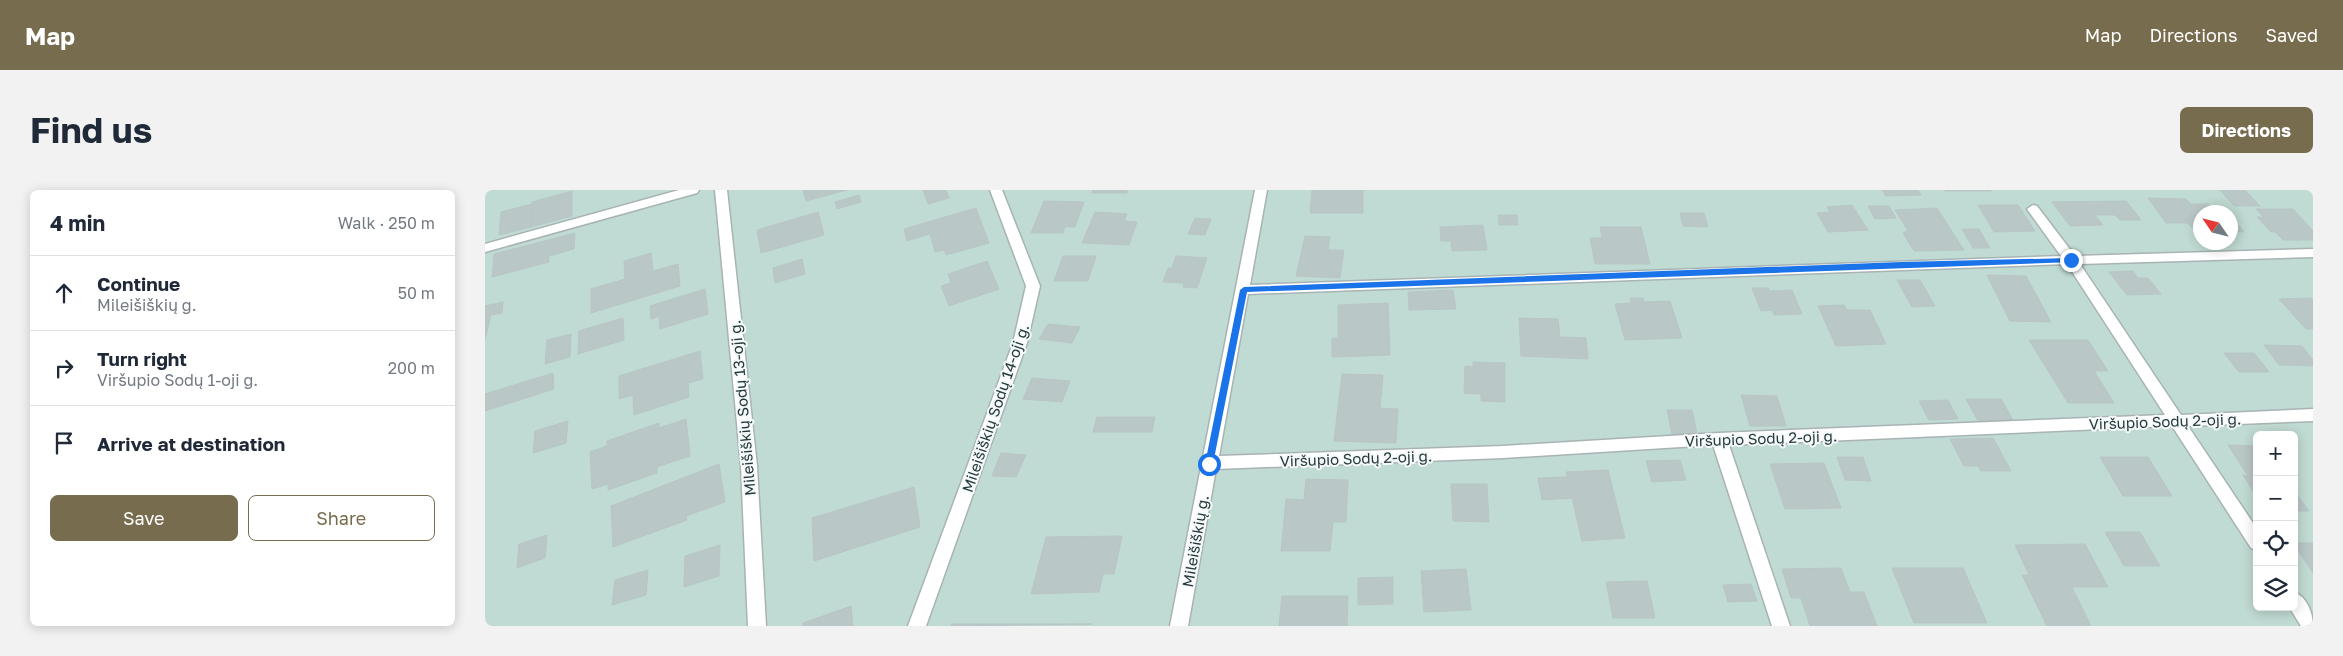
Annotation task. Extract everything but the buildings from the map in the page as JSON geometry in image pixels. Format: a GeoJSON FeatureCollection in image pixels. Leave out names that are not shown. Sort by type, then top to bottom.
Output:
{"type":"FeatureCollection","features":[{"type":"Feature","properties":{"kind":"street"},"geometry":{"type":"LineString","coordinates":[[485,248],[693,190]]}},
{"type":"Feature","properties":{"kind":"street","name":"Mileišiškių Sodų 13-oji g."},"geometry":{"type":"LineString","coordinates":[[721,190],[749,466],[757,626]]}},
{"type":"Feature","properties":{"kind":"street","name":"Mileišiškių Sodų 14-oji g."},"geometry":{"type":"LineString","coordinates":[[917,626],[1020,343],[1033,286],[997,190]]}},
{"type":"Feature","properties":{"kind":"street","name":"Mileišiškių g."},"geometry":{"type":"LineString","coordinates":[[1179,626],[1244,290],[1261,190]]}},
{"type":"Feature","properties":{"kind":"street"},"geometry":{"type":"LineString","coordinates":[[2033,209],[2071,260],[2253,537]]}},
{"type":"Feature","properties":{"kind":"street"},"geometry":{"type":"LineString","coordinates":[[1244,290],[1901,265],[2313,253]]}},
{"type":"Feature","properties":{"kind":"street","name":"Viršupio Sodų 2-oji g."},"geometry":{"type":"LineString","coordinates":[[1209,464],[1503,452],[1719,439],[2313,415]]}},
{"type":"Feature","properties":{"kind":"street"},"geometry":{"type":"LineString","coordinates":[[1719,439],[1781,626]]}},
{"type":"Feature","properties":{"kind":"street"},"geometry":{"type":"LineString","coordinates":[[2298,606],[2311,626]]}},
{"type":"Feature","properties":{"kind":"green space"},"geometry":{"type":"Polygon","coordinates":[[[485,190],[2313,190],[2313,626],[485,626],[485,190]]]}},
{"type":"Feature","properties":{"kind":"route"},"geometry":{"type":"LineString","coordinates":[[1209,464],[1244,290],[2071,260]]}}]}
